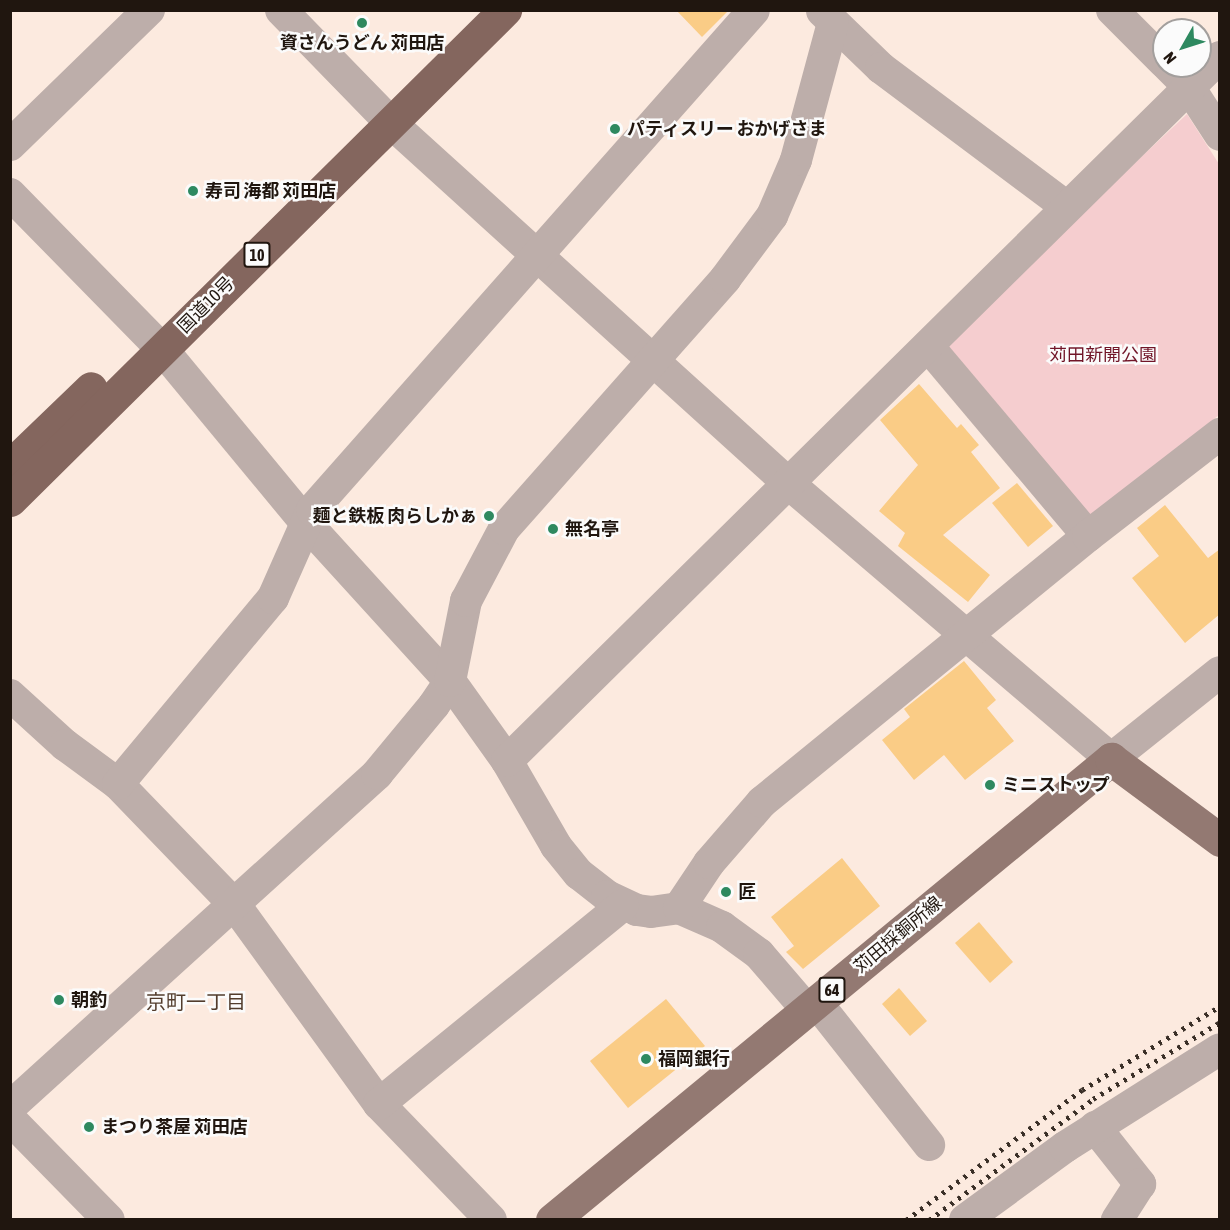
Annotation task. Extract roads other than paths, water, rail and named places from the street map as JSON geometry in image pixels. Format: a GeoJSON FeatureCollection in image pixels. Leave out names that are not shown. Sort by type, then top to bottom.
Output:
{"type":"FeatureCollection","features":[{"type":"Feature","properties":{"kind":"highway","name":"国道10号"},"geometry":{"type":"LineString","coordinates":[[384,116],[473,10]]}},
{"type":"Feature","properties":{"kind":"highway","name":"国道10号"},"geometry":{"type":"LineString","coordinates":[[10,500],[154,342],[384,116],[505,10]]}},
{"type":"Feature","properties":{"kind":"highway","name":"国道10号"},"geometry":{"type":"LineString","coordinates":[[10,466],[154,342]]}},
{"type":"Feature","properties":{"kind":"main road"},"geometry":{"type":"LineString","coordinates":[[1111,759],[1220,840]]}},
{"type":"Feature","properties":{"kind":"main road","name":"苅田採銅所線"},"geometry":{"type":"LineString","coordinates":[[552,1220],[1111,759]]}},
{"type":"Feature","properties":{"kind":"street"},"geometry":{"type":"LineString","coordinates":[[10,146],[149,10]]}},
{"type":"Feature","properties":{"kind":"street"},"geometry":{"type":"LineString","coordinates":[[281,10],[384,116],[539,257],[655,358],[788,483],[1111,759],[1220,672]]}},
{"type":"Feature","properties":{"kind":"street"},"geometry":{"type":"LineString","coordinates":[[118,784],[273,598],[312,510],[539,257],[754,10]]}},
{"type":"Feature","properties":{"kind":"street"},"geometry":{"type":"LineString","coordinates":[[1112,10],[1152,50]]}},
{"type":"Feature","properties":{"kind":"street"},"geometry":{"type":"LineString","coordinates":[[827,17],[880,68],[1067,207]]}},
{"type":"Feature","properties":{"kind":"street"},"geometry":{"type":"LineString","coordinates":[[10,1107],[236,905],[377,774],[450,681],[458,627],[489,551],[521,507],[739,261],[772,216],[796,160],[827,17]]}},
{"type":"Feature","properties":{"kind":"street"},"geometry":{"type":"LineString","coordinates":[[507,762],[1067,207],[1177,78]]}},
{"type":"Feature","properties":{"kind":"street"},"geometry":{"type":"LineString","coordinates":[[1179,78],[1220,135]]}},
{"type":"Feature","properties":{"kind":"street"},"geometry":{"type":"LineString","coordinates":[[10,194],[154,342],[306,523],[450,681],[507,762],[566,861],[592,886],[623,905],[651,912],[679,908],[741,939],[776,970],[812,1007],[929,1145]]}},
{"type":"Feature","properties":{"kind":"street"},"geometry":{"type":"LineString","coordinates":[[928,346],[1088,536]]}},
{"type":"Feature","properties":{"kind":"street"},"geometry":{"type":"LineString","coordinates":[[679,908],[714,856],[762,802],[1088,536],[1220,435]]}},
{"type":"Feature","properties":{"kind":"street"},"geometry":{"type":"LineString","coordinates":[[12,701],[118,784],[236,905],[379,1104],[491,1220]]}},
{"type":"Feature","properties":{"kind":"street"},"geometry":{"type":"LineString","coordinates":[[379,1104],[623,905]]}},
{"type":"Feature","properties":{"kind":"street"},"geometry":{"type":"LineString","coordinates":[[965,1220],[1095,1127],[1220,1049]]}},
{"type":"Feature","properties":{"kind":"street"},"geometry":{"type":"LineString","coordinates":[[10,1119],[109,1220]]}},
{"type":"Feature","properties":{"kind":"street"},"geometry":{"type":"LineString","coordinates":[[1095,1127],[1140,1184],[1117,1220]]}},
{"type":"Feature","properties":{"kind":"railway"},"geometry":{"type":"LineString","coordinates":[[906,1220],[1082,1090],[1220,1006]]}},
{"type":"Feature","properties":{"kind":"railway"},"geometry":{"type":"LineString","coordinates":[[929,1220],[1093,1099],[1220,1022]]}},
{"type":"Feature","properties":{"kind":"place","name":"資さんうどん 苅田店"},"geometry":{"type":"Point","coordinates":[362,23]}},
{"type":"Feature","properties":{"kind":"place","name":"パティスリー おかげさま"},"geometry":{"type":"Point","coordinates":[615,129]}},
{"type":"Feature","properties":{"kind":"place","name":"寿司 海都 苅田店"},"geometry":{"type":"Point","coordinates":[193,191]}},
{"type":"Feature","properties":{"kind":"place","name":"麺と鉄板 肉らしかぁ"},"geometry":{"type":"Point","coordinates":[489,516]}},
{"type":"Feature","properties":{"kind":"place","name":"無名亭"},"geometry":{"type":"Point","coordinates":[553,529]}},
{"type":"Feature","properties":{"kind":"place","name":"ミニストップ"},"geometry":{"type":"Point","coordinates":[990,785]}},
{"type":"Feature","properties":{"kind":"place","name":"匠"},"geometry":{"type":"Point","coordinates":[726,892]}},
{"type":"Feature","properties":{"kind":"place","name":"朝釣"},"geometry":{"type":"Point","coordinates":[59,1000]}},
{"type":"Feature","properties":{"kind":"place","name":"福岡銀行"},"geometry":{"type":"Point","coordinates":[646,1059]}},
{"type":"Feature","properties":{"kind":"place","name":"まつり茶屋 苅田店"},"geometry":{"type":"Point","coordinates":[89,1127]}},
{"type":"Feature","properties":{"kind":"district","name":"京町一丁目"},"geometry":{"type":"Point","coordinates":[196,1001]}},
{"type":"Feature","properties":{"kind":"park label","name":"苅田新開公園"},"geometry":{"type":"Point","coordinates":[1103,355]}}]}
